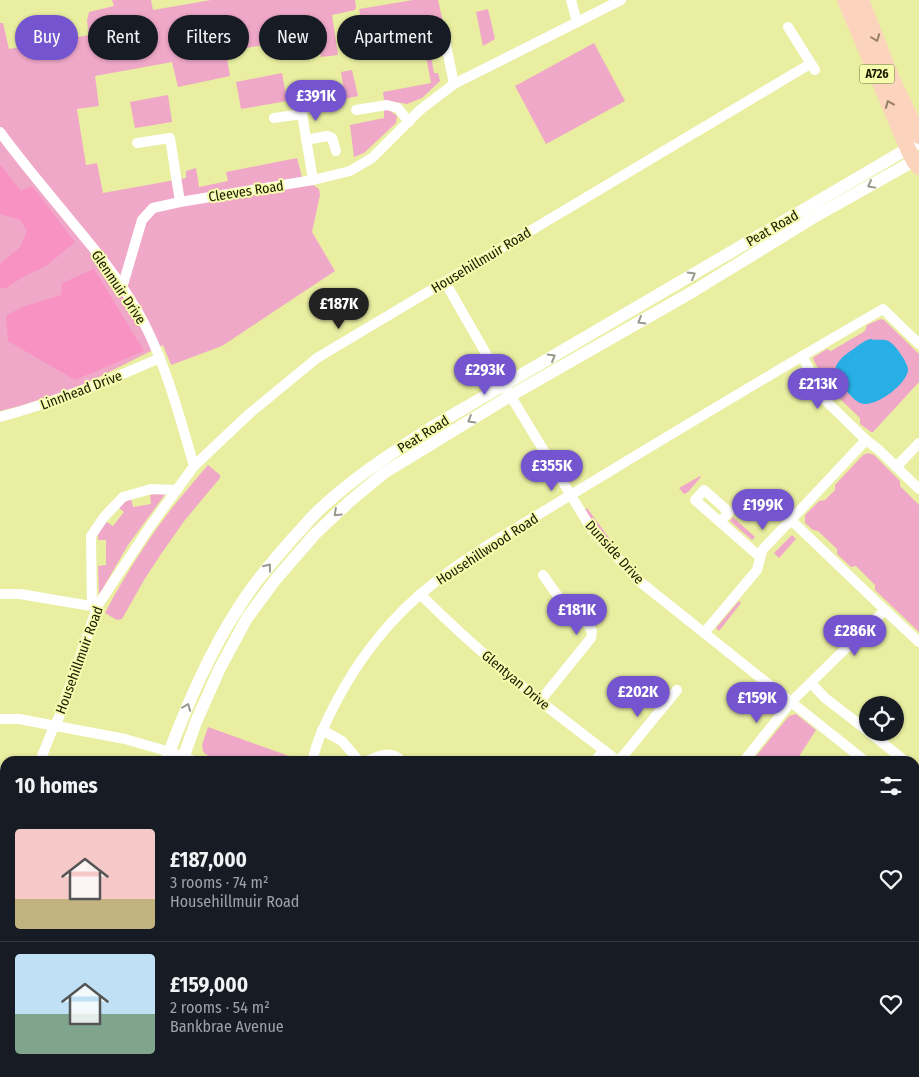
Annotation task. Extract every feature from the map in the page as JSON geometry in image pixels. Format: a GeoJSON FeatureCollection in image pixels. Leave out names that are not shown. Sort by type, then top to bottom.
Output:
{"type":"FeatureCollection","features":[{"type":"Feature","properties":{"kind":"main road","name":"A726"},"geometry":{"type":"LineString","coordinates":[[846,0],[916,152]]}},
{"type":"Feature","properties":{"kind":"main road","name":"A726"},"geometry":{"type":"LineString","coordinates":[[861,0],[891,77],[916,152]]}},
{"type":"Feature","properties":{"kind":"street"},"geometry":{"type":"LineString","coordinates":[[571,0],[577,22]]}},
{"type":"Feature","properties":{"kind":"street","name":"Cleeves Road"},"geometry":{"type":"LineString","coordinates":[[122,288],[142,220],[154,208],[313,180],[350,171],[372,158],[420,110],[454,84],[620,0]]}},
{"type":"Feature","properties":{"kind":"street","name":"Househillmuir Road"},"geometry":{"type":"LineString","coordinates":[[42,756],[52,731],[56,726],[94,607],[194,466],[249,414],[317,358],[812,67],[788,27]]}},
{"type":"Feature","properties":{"kind":"street"},"geometry":{"type":"LineString","coordinates":[[449,60],[454,84]]}},
{"type":"Feature","properties":{"kind":"street"},"geometry":{"type":"LineString","coordinates":[[356,110],[387,105],[398,108],[409,122]]}},
{"type":"Feature","properties":{"kind":"street"},"geometry":{"type":"LineString","coordinates":[[274,118],[302,114],[313,180]]}},
{"type":"Feature","properties":{"kind":"street","name":"Glenmuir Drive"},"geometry":{"type":"LineString","coordinates":[[0,132],[100,256],[144,322],[160,358],[175,401],[194,466]]}},
{"type":"Feature","properties":{"kind":"street"},"geometry":{"type":"LineString","coordinates":[[306,140],[328,136],[332,138],[336,151]]}},
{"type":"Feature","properties":{"kind":"street"},"geometry":{"type":"LineString","coordinates":[[137,143],[170,138],[180,202]]}},
{"type":"Feature","properties":{"kind":"street","name":"Peat Road"},"geometry":{"type":"LineString","coordinates":[[187,756],[196,722],[219,670],[247,618],[276,579],[315,534],[349,502],[384,473],[507,391],[916,152]]}},
{"type":"Feature","properties":{"kind":"street","name":"Dunside Drive"},"geometry":{"type":"LineString","coordinates":[[445,282],[507,391],[592,530],[639,581],[859,756]]}},
{"type":"Feature","properties":{"kind":"street","name":"Househillwood Road"},"geometry":{"type":"LineString","coordinates":[[314,756],[322,730],[337,700],[362,661],[390,624],[420,594],[485,546],[802,356],[883,310],[919,344]]}},
{"type":"Feature","properties":{"kind":"street"},"geometry":{"type":"LineString","coordinates":[[802,356],[827,402],[919,489]]}},
{"type":"Feature","properties":{"kind":"street","name":"Linnhead Drive"},"geometry":{"type":"LineString","coordinates":[[0,417],[53,402],[160,358]]}},
{"type":"Feature","properties":{"kind":"street","name":"Peat Road"},"geometry":{"type":"LineString","coordinates":[[168,756],[205,666],[236,611],[274,560],[316,513],[371,467],[432,427],[507,391]]}},
{"type":"Feature","properties":{"kind":"street"},"geometry":{"type":"LineString","coordinates":[[704,633],[757,570],[764,548],[866,440]]}},
{"type":"Feature","properties":{"kind":"street"},"geometry":{"type":"LineString","coordinates":[[896,467],[919,443]]}},
{"type":"Feature","properties":{"kind":"street","name":"Househillmuir Road"},"geometry":{"type":"LineString","coordinates":[[94,607],[91,536],[104,517],[124,497],[151,489],[177,490]]}},
{"type":"Feature","properties":{"kind":"street"},"geometry":{"type":"LineString","coordinates":[[791,520],[919,642]]}},
{"type":"Feature","properties":{"kind":"street"},"geometry":{"type":"LineString","coordinates":[[720,522],[760,557]]}},
{"type":"Feature","properties":{"kind":"street"},"geometry":{"type":"LineString","coordinates":[[540,701],[591,638],[592,631],[585,619],[562,602],[543,575]]}},
{"type":"Feature","properties":{"kind":"street"},"geometry":{"type":"LineString","coordinates":[[0,594],[20,594],[94,607]]}},
{"type":"Feature","properties":{"kind":"street","name":"Glentyan Drive"},"geometry":{"type":"LineString","coordinates":[[420,594],[448,622],[540,701],[612,756]]}},
{"type":"Feature","properties":{"kind":"street"},"geometry":{"type":"LineString","coordinates":[[748,756],[791,702],[885,610]]}},
{"type":"Feature","properties":{"kind":"street"},"geometry":{"type":"LineString","coordinates":[[811,683],[825,698],[859,725]]}},
{"type":"Feature","properties":{"kind":"street"},"geometry":{"type":"LineString","coordinates":[[623,756],[676,690]]}},
{"type":"Feature","properties":{"kind":"street"},"geometry":{"type":"LineString","coordinates":[[0,719],[19,719],[126,739],[166,756]]}},
{"type":"Feature","properties":{"kind":"street"},"geometry":{"type":"LineString","coordinates":[[322,730],[342,741],[355,756]]}},
{"type":"Feature","properties":{"kind":"street"},"geometry":{"type":"LineString","coordinates":[[879,741],[899,756]]}},
{"type":"Feature","properties":{"kind":"street"},"geometry":{"type":"LineString","coordinates":[[599,756],[604,750]]}},
{"type":"Feature","properties":{"kind":"street"},"geometry":{"type":"LineString","coordinates":[[377,756],[390,754],[394,756]]}},
{"type":"Feature","properties":{"kind":"shaded area"},"geometry":{"type":"Polygon","coordinates":[[[112,0],[151,0],[153,10],[211,0],[355,0],[355,10],[332,15],[337,55],[327,56],[327,15],[259,15],[259,46],[249,48],[249,15],[168,15],[168,60],[227,60],[230,76],[178,87],[172,62],[95,76],[99,106],[77,109],[86,165],[97,163],[103,193],[186,178],[186,171],[196,168],[199,187],[228,181],[226,172],[297,158],[302,177],[319,189],[320,195],[312,232],[335,271],[222,346],[171,365],[163,345],[81,386],[0,411],[0,23],[3,23],[9,49],[15,48],[15,60],[78,60],[78,37],[88,35],[88,60],[158,60],[158,15],[88,15],[89,12],[114,6],[112,0]]]}},
{"type":"Feature","properties":{"kind":"shaded area"},"geometry":{"type":"Polygon","coordinates":[[[413,0],[438,0],[441,15],[360,15],[359,9],[413,0]]]}},
{"type":"Feature","properties":{"kind":"shaded area"},"geometry":{"type":"Polygon","coordinates":[[[488,9],[495,39],[483,46],[476,12],[488,9]]]}},
{"type":"Feature","properties":{"kind":"shaded area"},"geometry":{"type":"Polygon","coordinates":[[[594,43],[625,101],[546,144],[515,86],[594,43]]]}},
{"type":"Feature","properties":{"kind":"shaded area"},"geometry":{"type":"Polygon","coordinates":[[[427,60],[432,60],[434,73],[438,73],[440,81],[422,98],[407,104],[384,100],[383,92],[431,83],[427,60]]]}},
{"type":"Feature","properties":{"kind":"shaded area"},"geometry":{"type":"Polygon","coordinates":[[[352,70],[358,96],[345,99],[341,72],[352,70]]]}},
{"type":"Feature","properties":{"kind":"shaded area"},"geometry":{"type":"Polygon","coordinates":[[[282,73],[287,101],[241,109],[236,82],[282,73]]]}},
{"type":"Feature","properties":{"kind":"shaded area"},"geometry":{"type":"Polygon","coordinates":[[[168,95],[172,122],[135,128],[130,102],[168,95]]]}},
{"type":"Feature","properties":{"kind":"shaded area"},"geometry":{"type":"Polygon","coordinates":[[[384,110],[389,110],[397,116],[396,123],[364,153],[354,157],[350,125],[384,118],[384,110]]]}},
{"type":"Feature","properties":{"kind":"shaded area"},"geometry":{"type":"Polygon","coordinates":[[[0,164],[21,191],[32,186],[75,242],[46,266],[6,288],[0,288],[0,264],[20,247],[27,231],[20,220],[0,214],[0,164]]]}},
{"type":"Feature","properties":{"kind":"shaded area"},"geometry":{"type":"Polygon","coordinates":[[[94,269],[144,351],[75,380],[8,341],[6,316],[22,307],[61,295],[62,283],[94,269]]]}},
{"type":"Feature","properties":{"kind":"shaded area"},"geometry":{"type":"Polygon","coordinates":[[[881,319],[919,354],[919,382],[871,432],[860,424],[860,418],[839,398],[813,359],[827,349],[831,351],[865,331],[867,325],[881,319]]]}},
{"type":"Feature","properties":{"kind":"shaded area"},"geometry":{"type":"Polygon","coordinates":[[[798,371],[801,372],[818,400],[816,402],[798,371]]]}},
{"type":"Feature","properties":{"kind":"shaded area"},"geometry":{"type":"Polygon","coordinates":[[[868,453],[874,455],[900,481],[900,486],[919,505],[919,632],[875,590],[875,585],[856,566],[851,567],[837,554],[837,549],[818,531],[813,530],[805,523],[805,515],[819,501],[825,500],[835,490],[835,485],[863,455],[868,453]]]}},
{"type":"Feature","properties":{"kind":"shaded area"},"geometry":{"type":"Polygon","coordinates":[[[208,465],[220,475],[220,478],[185,520],[161,554],[122,619],[117,620],[105,613],[155,531],[208,465]]]}},
{"type":"Feature","properties":{"kind":"shaded area"},"geometry":{"type":"Polygon","coordinates":[[[700,476],[688,492],[684,494],[679,488],[700,476]]]}},
{"type":"Feature","properties":{"kind":"shaded area"},"geometry":{"type":"Polygon","coordinates":[[[165,492],[128,545],[99,595],[98,566],[106,565],[106,540],[98,540],[98,531],[105,521],[113,526],[124,512],[118,507],[124,501],[131,498],[133,507],[151,504],[150,495],[165,492]]]}},
{"type":"Feature","properties":{"kind":"shaded area"},"geometry":{"type":"Polygon","coordinates":[[[587,508],[612,542],[609,544],[584,511],[587,508]]]}},
{"type":"Feature","properties":{"kind":"shaded area"},"geometry":{"type":"Polygon","coordinates":[[[733,517],[755,537],[752,540],[730,521],[733,517]]]}},
{"type":"Feature","properties":{"kind":"shaded area"},"geometry":{"type":"Polygon","coordinates":[[[792,535],[796,539],[779,558],[774,553],[792,535]]]}},
{"type":"Feature","properties":{"kind":"shaded area"},"geometry":{"type":"Polygon","coordinates":[[[739,601],[741,603],[719,631],[716,628],[739,601]]]}},
{"type":"Feature","properties":{"kind":"shaded area"},"geometry":{"type":"Polygon","coordinates":[[[796,714],[816,730],[799,756],[756,756],[789,716],[796,714]]]}},
{"type":"Feature","properties":{"kind":"shaded area"},"geometry":{"type":"Polygon","coordinates":[[[208,727],[289,756],[209,756],[203,751],[202,745],[208,727]]]}},
{"type":"Feature","properties":{"kind":"water"},"geometry":{"type":"Polygon","coordinates":[[[871,339],[886,340],[893,344],[904,360],[908,371],[906,377],[895,389],[881,399],[866,404],[860,403],[847,392],[835,373],[838,363],[845,355],[863,342],[871,339]]]}}]}
